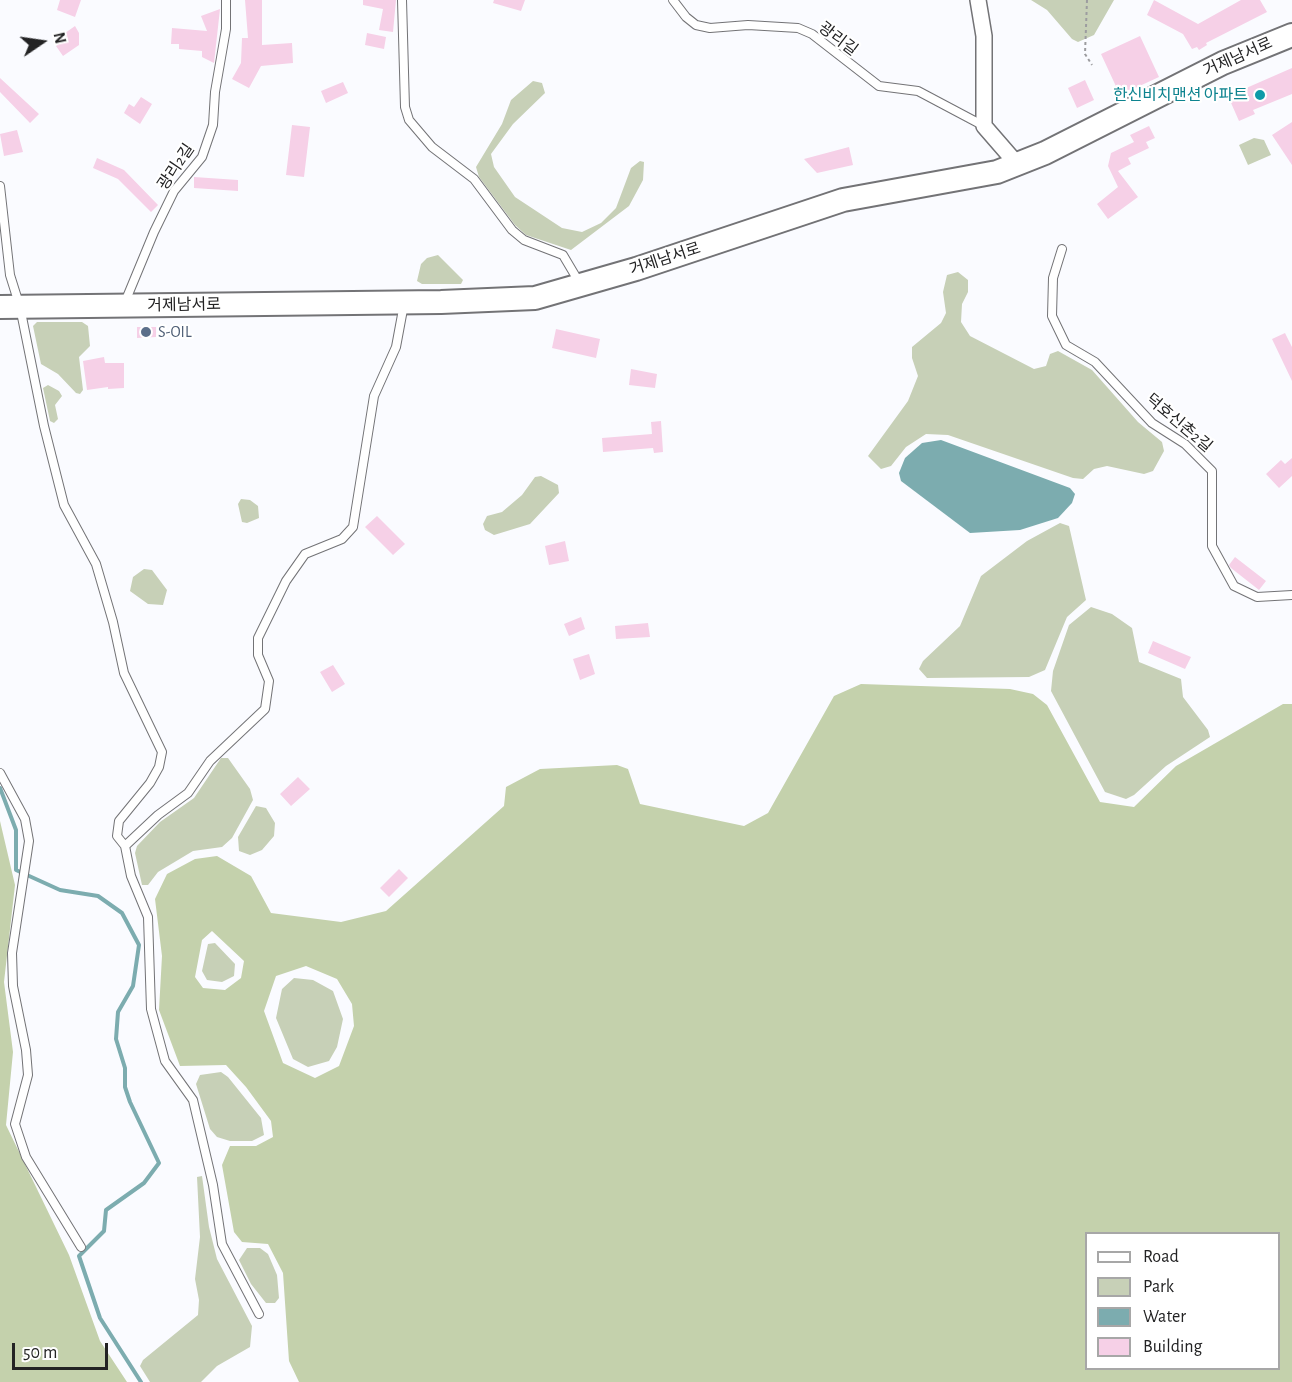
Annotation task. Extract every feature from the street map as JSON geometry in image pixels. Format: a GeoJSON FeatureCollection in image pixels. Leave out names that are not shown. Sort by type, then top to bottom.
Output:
{"type":"FeatureCollection","features":[{"type":"Feature","properties":{"kind":"main road","name":"거제남서로"},"geometry":{"type":"LineString","coordinates":[[10,307],[535,298],[843,200],[997,172],[1045,153],[1223,63],[1292,34]]}},
{"type":"Feature","properties":{"kind":"street"},"geometry":{"type":"LineString","coordinates":[[978,0],[984,36],[984,126],[1017,164]]}},
{"type":"Feature","properties":{"kind":"lane","name":"광리2길"},"geometry":{"type":"LineString","coordinates":[[123,306],[174,191],[202,156],[213,125],[215,92],[226,29],[226,0]]}},
{"type":"Feature","properties":{"kind":"lane"},"geometry":{"type":"LineString","coordinates":[[402,0],[405,107],[409,120],[432,147],[474,179],[512,230],[524,240],[563,255],[581,285]]}},
{"type":"Feature","properties":{"kind":"lane","name":"광리길"},"geometry":{"type":"LineString","coordinates":[[673,0],[686,18],[696,25],[710,28],[748,26],[798,28],[812,33],[879,86],[918,91],[938,99],[984,126]]}},
{"type":"Feature","properties":{"kind":"lane"},"geometry":{"type":"LineString","coordinates":[[0,186],[10,275],[10,307],[64,505],[96,564],[113,622],[124,673],[162,752],[159,767],[150,783],[119,821],[117,836],[125,846],[131,876],[148,917],[151,1009],[165,1061],[193,1100],[213,1185],[222,1244],[259,1314]]}},
{"type":"Feature","properties":{"kind":"lane","name":"덕호신촌2길"},"geometry":{"type":"LineString","coordinates":[[1062,249],[1053,278],[1052,316],[1066,345],[1095,362],[1152,423],[1185,444],[1212,471],[1212,546],[1234,586],[1257,597],[1292,595]]}},
{"type":"Feature","properties":{"kind":"lane"},"geometry":{"type":"LineString","coordinates":[[125,846],[158,815],[188,793],[210,761],[265,709],[269,681],[258,655],[258,638],[286,581],[304,554],[342,539],[353,527],[374,396],[396,347],[404,302]]}},
{"type":"Feature","properties":{"kind":"lane"},"geometry":{"type":"LineString","coordinates":[[0,773],[25,819],[29,841],[12,953],[13,986],[26,1050],[28,1075],[15,1124],[26,1157],[81,1247]]}},
{"type":"Feature","properties":{"kind":"path"},"geometry":{"type":"LineString","coordinates":[[1087,0],[1084,54],[1092,65]]}},
{"type":"Feature","properties":{"kind":"green space"},"geometry":{"type":"Polygon","coordinates":[[[1031,0],[1114,0],[1094,35],[1078,42],[1072,39],[1047,10],[1031,0]]]}},
{"type":"Feature","properties":{"kind":"green space"},"geometry":{"type":"Polygon","coordinates":[[[533,81],[542,83],[545,93],[513,124],[491,154],[494,167],[515,197],[562,228],[582,232],[601,223],[616,208],[631,168],[640,161],[644,162],[643,180],[629,206],[571,250],[526,235],[515,225],[479,177],[476,167],[502,124],[511,100],[533,81]]]}},
{"type":"Feature","properties":{"kind":"green space"},"geometry":{"type":"Polygon","coordinates":[[[1254,138],[1264,140],[1271,155],[1248,165],[1239,145],[1254,138]]]}},
{"type":"Feature","properties":{"kind":"green space"},"geometry":{"type":"Polygon","coordinates":[[[438,255],[463,280],[461,284],[422,284],[417,281],[421,264],[427,258],[438,255]]]}},
{"type":"Feature","properties":{"kind":"green space"},"geometry":{"type":"Polygon","coordinates":[[[958,272],[968,280],[968,292],[962,304],[961,322],[970,336],[1034,369],[1046,366],[1050,354],[1058,351],[1092,370],[1138,422],[1162,442],[1164,451],[1153,471],[1144,474],[1107,466],[1094,469],[1083,479],[1073,478],[948,435],[926,434],[906,447],[891,466],[881,469],[868,456],[908,401],[918,376],[912,358],[912,347],[941,323],[946,313],[943,292],[947,275],[958,272]]]}},
{"type":"Feature","properties":{"kind":"green space"},"geometry":{"type":"Polygon","coordinates":[[[37,322],[82,322],[88,326],[90,346],[79,357],[83,390],[80,394],[76,393],[58,374],[41,364],[33,326],[37,322]]]}},
{"type":"Feature","properties":{"kind":"green space"},"geometry":{"type":"Polygon","coordinates":[[[48,385],[59,391],[62,396],[55,405],[58,419],[54,423],[50,421],[43,388],[48,385]]]}},
{"type":"Feature","properties":{"kind":"green space"},"geometry":{"type":"Polygon","coordinates":[[[541,476],[558,485],[559,493],[530,524],[494,535],[485,530],[483,524],[487,516],[502,512],[522,495],[535,477],[541,476]]]}},
{"type":"Feature","properties":{"kind":"green space"},"geometry":{"type":"Polygon","coordinates":[[[241,499],[250,500],[258,506],[259,518],[247,523],[242,522],[238,504],[241,499]]]}},
{"type":"Feature","properties":{"kind":"green space"},"geometry":{"type":"Polygon","coordinates":[[[1060,523],[1069,526],[1086,600],[1067,617],[1045,670],[1029,677],[927,678],[919,669],[923,661],[960,626],[981,576],[1027,541],[1060,523]]]}},
{"type":"Feature","properties":{"kind":"green space"},"geometry":{"type":"Polygon","coordinates":[[[144,569],[152,570],[167,590],[163,605],[148,604],[130,591],[133,577],[144,569]]]}},
{"type":"Feature","properties":{"kind":"green space"},"geometry":{"type":"Polygon","coordinates":[[[1091,607],[1112,614],[1132,628],[1139,662],[1181,679],[1183,697],[1208,730],[1210,737],[1166,766],[1134,795],[1126,799],[1105,792],[1051,691],[1053,671],[1069,625],[1091,607]]]}},
{"type":"Feature","properties":{"kind":"green space"},"geometry":{"type":"Polygon","coordinates":[[[861,684],[1010,689],[1033,694],[1047,705],[1100,802],[1134,807],[1176,766],[1283,704],[1292,704],[1292,1382],[299,1382],[289,1361],[283,1273],[268,1244],[242,1242],[234,1232],[222,1165],[230,1146],[256,1146],[273,1137],[271,1121],[246,1087],[226,1065],[180,1066],[159,1010],[162,956],[155,899],[167,874],[195,859],[217,856],[251,876],[271,913],[341,922],[386,911],[504,806],[506,787],[540,769],[617,765],[628,769],[640,804],[744,826],[768,813],[834,696],[861,684]],[[212,931],[202,940],[195,977],[203,988],[225,990],[241,978],[244,961],[212,931]],[[306,966],[276,976],[264,1011],[283,1063],[315,1078],[339,1066],[354,1026],[352,1004],[337,979],[306,966]]]}},
{"type":"Feature","properties":{"kind":"green space"},"geometry":{"type":"Polygon","coordinates":[[[221,758],[228,758],[250,789],[253,800],[232,838],[222,847],[193,851],[158,872],[148,885],[142,885],[135,853],[137,846],[160,822],[194,798],[221,758]]]}},
{"type":"Feature","properties":{"kind":"green space"},"geometry":{"type":"Polygon","coordinates":[[[256,806],[266,808],[275,823],[274,836],[262,850],[250,855],[239,851],[238,837],[256,806]]]}},
{"type":"Feature","properties":{"kind":"green space"},"geometry":{"type":"Polygon","coordinates":[[[0,821],[15,885],[4,982],[13,1052],[6,1125],[69,1255],[100,1341],[127,1382],[0,1382],[0,821]]]}},
{"type":"Feature","properties":{"kind":"green space"},"geometry":{"type":"Polygon","coordinates":[[[215,943],[235,964],[234,976],[222,982],[207,980],[202,971],[208,944],[215,943]]]}},
{"type":"Feature","properties":{"kind":"green space"},"geometry":{"type":"Polygon","coordinates":[[[294,978],[313,980],[333,991],[343,1019],[337,1047],[329,1061],[308,1067],[293,1059],[276,1018],[282,989],[294,978]]]}},
{"type":"Feature","properties":{"kind":"green space"},"geometry":{"type":"Polygon","coordinates":[[[221,1072],[228,1077],[261,1118],[264,1135],[252,1141],[230,1141],[217,1137],[210,1129],[196,1084],[200,1075],[221,1072]]]}},
{"type":"Feature","properties":{"kind":"green space"},"geometry":{"type":"Polygon","coordinates":[[[202,1176],[209,1227],[217,1259],[252,1326],[250,1347],[217,1366],[201,1382],[150,1382],[140,1366],[143,1360],[198,1315],[199,1300],[195,1279],[200,1237],[197,1177],[202,1176]]]}},
{"type":"Feature","properties":{"kind":"green space"},"geometry":{"type":"Polygon","coordinates":[[[247,1248],[260,1248],[268,1254],[277,1275],[279,1298],[275,1303],[266,1303],[251,1284],[239,1260],[247,1248]]]}},
{"type":"Feature","properties":{"kind":"water"},"geometry":{"type":"Polygon","coordinates":[[[941,440],[1070,488],[1075,494],[1072,503],[1058,518],[1020,530],[970,533],[901,481],[899,473],[905,458],[922,443],[941,440]]]}},
{"type":"Feature","properties":{"kind":"building"},"geometry":{"type":"Polygon","coordinates":[[[60,0],[81,0],[75,17],[57,10],[60,0]]]}},
{"type":"Feature","properties":{"kind":"building"},"geometry":{"type":"Polygon","coordinates":[[[245,0],[262,0],[262,45],[292,43],[293,63],[261,66],[249,88],[232,79],[241,63],[242,38],[248,38],[245,0]]]}},
{"type":"Feature","properties":{"kind":"building"},"geometry":{"type":"Polygon","coordinates":[[[363,0],[396,0],[393,32],[379,30],[383,9],[363,5],[363,0]]]}},
{"type":"Feature","properties":{"kind":"building"},"geometry":{"type":"Polygon","coordinates":[[[494,0],[525,0],[521,11],[493,3],[494,0]]]}},
{"type":"Feature","properties":{"kind":"building"},"geometry":{"type":"Polygon","coordinates":[[[1154,0],[1198,24],[1241,0],[1260,0],[1267,12],[1206,43],[1207,45],[1199,50],[1197,47],[1192,49],[1183,34],[1147,15],[1154,0]]]}},
{"type":"Feature","properties":{"kind":"building"},"geometry":{"type":"Polygon","coordinates":[[[220,9],[214,63],[202,57],[202,51],[179,49],[179,44],[171,44],[172,28],[207,31],[201,16],[220,9]]]}},
{"type":"Feature","properties":{"kind":"building"},"geometry":{"type":"Polygon","coordinates":[[[75,26],[79,33],[79,45],[63,56],[56,46],[61,42],[58,38],[75,26]]]}},
{"type":"Feature","properties":{"kind":"building"},"geometry":{"type":"Polygon","coordinates":[[[367,33],[386,37],[384,49],[365,45],[367,33]]]}},
{"type":"Feature","properties":{"kind":"building"},"geometry":{"type":"Polygon","coordinates":[[[1140,36],[1159,77],[1120,95],[1101,54],[1140,36]]]}},
{"type":"Feature","properties":{"kind":"building","name":"한신비치맨션 아파트"},"geometry":{"type":"Polygon","coordinates":[[[1292,68],[1292,94],[1253,110],[1255,114],[1239,121],[1228,96],[1292,68]]]}},
{"type":"Feature","properties":{"kind":"building"},"geometry":{"type":"Polygon","coordinates":[[[0,78],[39,114],[30,123],[0,92],[0,78]]]}},
{"type":"Feature","properties":{"kind":"building"},"geometry":{"type":"Polygon","coordinates":[[[1085,80],[1094,100],[1077,108],[1068,88],[1085,80]]]}},
{"type":"Feature","properties":{"kind":"building"},"geometry":{"type":"Polygon","coordinates":[[[343,82],[348,93],[326,103],[321,91],[343,82]]]}},
{"type":"Feature","properties":{"kind":"building"},"geometry":{"type":"Polygon","coordinates":[[[141,97],[152,104],[140,124],[124,113],[129,104],[134,107],[141,97]]]}},
{"type":"Feature","properties":{"kind":"building"},"geometry":{"type":"Polygon","coordinates":[[[1292,122],[1292,165],[1272,135],[1292,122]]]}},
{"type":"Feature","properties":{"kind":"building"},"geometry":{"type":"Polygon","coordinates":[[[292,125],[310,127],[304,177],[286,175],[292,125]]]}},
{"type":"Feature","properties":{"kind":"building"},"geometry":{"type":"Polygon","coordinates":[[[1149,126],[1155,138],[1146,142],[1149,148],[1128,158],[1131,164],[1118,171],[1138,197],[1108,219],[1097,204],[1118,187],[1108,166],[1111,153],[1134,142],[1130,135],[1149,126]]]}},
{"type":"Feature","properties":{"kind":"building"},"geometry":{"type":"Polygon","coordinates":[[[17,130],[23,152],[4,156],[0,134],[17,130]]]}},
{"type":"Feature","properties":{"kind":"building"},"geometry":{"type":"Polygon","coordinates":[[[849,147],[853,165],[817,173],[804,159],[849,147]]]}},
{"type":"Feature","properties":{"kind":"building"},"geometry":{"type":"Polygon","coordinates":[[[97,158],[124,170],[158,205],[151,212],[118,179],[93,168],[97,158]]]}},
{"type":"Feature","properties":{"kind":"building"},"geometry":{"type":"Polygon","coordinates":[[[194,177],[238,180],[238,191],[194,188],[194,177]]]}},
{"type":"Feature","properties":{"kind":"building","name":"S-OIL"},"geometry":{"type":"Polygon","coordinates":[[[137,327],[156,327],[156,337],[137,338],[137,327]]]}},
{"type":"Feature","properties":{"kind":"building"},"geometry":{"type":"Polygon","coordinates":[[[556,329],[600,339],[596,358],[552,348],[556,329]]]}},
{"type":"Feature","properties":{"kind":"building"},"geometry":{"type":"Polygon","coordinates":[[[1285,333],[1292,347],[1292,381],[1272,339],[1285,333]]]}},
{"type":"Feature","properties":{"kind":"building"},"geometry":{"type":"Polygon","coordinates":[[[104,357],[105,363],[124,363],[124,388],[108,389],[108,387],[87,390],[83,361],[104,357]]]}},
{"type":"Feature","properties":{"kind":"building"},"geometry":{"type":"Polygon","coordinates":[[[631,369],[657,374],[655,388],[629,385],[631,369]]]}},
{"type":"Feature","properties":{"kind":"building"},"geometry":{"type":"Polygon","coordinates":[[[661,421],[663,452],[654,453],[653,448],[603,452],[602,438],[652,434],[651,422],[661,421]]]}},
{"type":"Feature","properties":{"kind":"building"},"geometry":{"type":"Polygon","coordinates":[[[1292,458],[1292,476],[1279,488],[1266,474],[1281,460],[1285,464],[1292,458]]]}},
{"type":"Feature","properties":{"kind":"building"},"geometry":{"type":"Polygon","coordinates":[[[377,516],[405,544],[393,555],[365,527],[377,516]]]}},
{"type":"Feature","properties":{"kind":"building"},"geometry":{"type":"Polygon","coordinates":[[[565,541],[569,561],[549,565],[545,546],[565,541]]]}},
{"type":"Feature","properties":{"kind":"building"},"geometry":{"type":"Polygon","coordinates":[[[1235,557],[1266,581],[1259,590],[1231,568],[1229,565],[1235,557]]]}},
{"type":"Feature","properties":{"kind":"building"},"geometry":{"type":"Polygon","coordinates":[[[581,617],[585,629],[569,636],[564,624],[581,617]]]}},
{"type":"Feature","properties":{"kind":"building"},"geometry":{"type":"Polygon","coordinates":[[[648,623],[650,637],[616,639],[615,626],[648,623]]]}},
{"type":"Feature","properties":{"kind":"building"},"geometry":{"type":"Polygon","coordinates":[[[1153,641],[1191,657],[1185,669],[1148,653],[1153,641]]]}},
{"type":"Feature","properties":{"kind":"building"},"geometry":{"type":"Polygon","coordinates":[[[589,654],[595,674],[580,680],[573,659],[589,654]]]}},
{"type":"Feature","properties":{"kind":"building"},"geometry":{"type":"Polygon","coordinates":[[[333,665],[345,684],[332,692],[320,672],[333,665]]]}},
{"type":"Feature","properties":{"kind":"building"},"geometry":{"type":"Polygon","coordinates":[[[298,777],[310,789],[291,806],[280,794],[298,777]]]}},
{"type":"Feature","properties":{"kind":"building"},"geometry":{"type":"Polygon","coordinates":[[[399,869],[408,878],[389,897],[380,888],[399,869]]]}},
{"type":"Feature","properties":{"kind":"waterway"},"geometry":{"type":"LineString","coordinates":[[0,788],[16,830],[16,870],[60,890],[98,896],[122,913],[139,945],[133,986],[118,1012],[116,1039],[125,1068],[125,1087],[130,1102],[159,1163],[144,1183],[106,1210],[104,1231],[79,1256],[100,1318],[141,1382]]}},
{"type":"Feature","properties":{"kind":"place","name":"한신비치맨션 아파트"},"geometry":{"type":"Point","coordinates":[1260,95]}},
{"type":"Feature","properties":{"kind":"place","name":"S-OIL"},"geometry":{"type":"Point","coordinates":[146,332]}}]}
